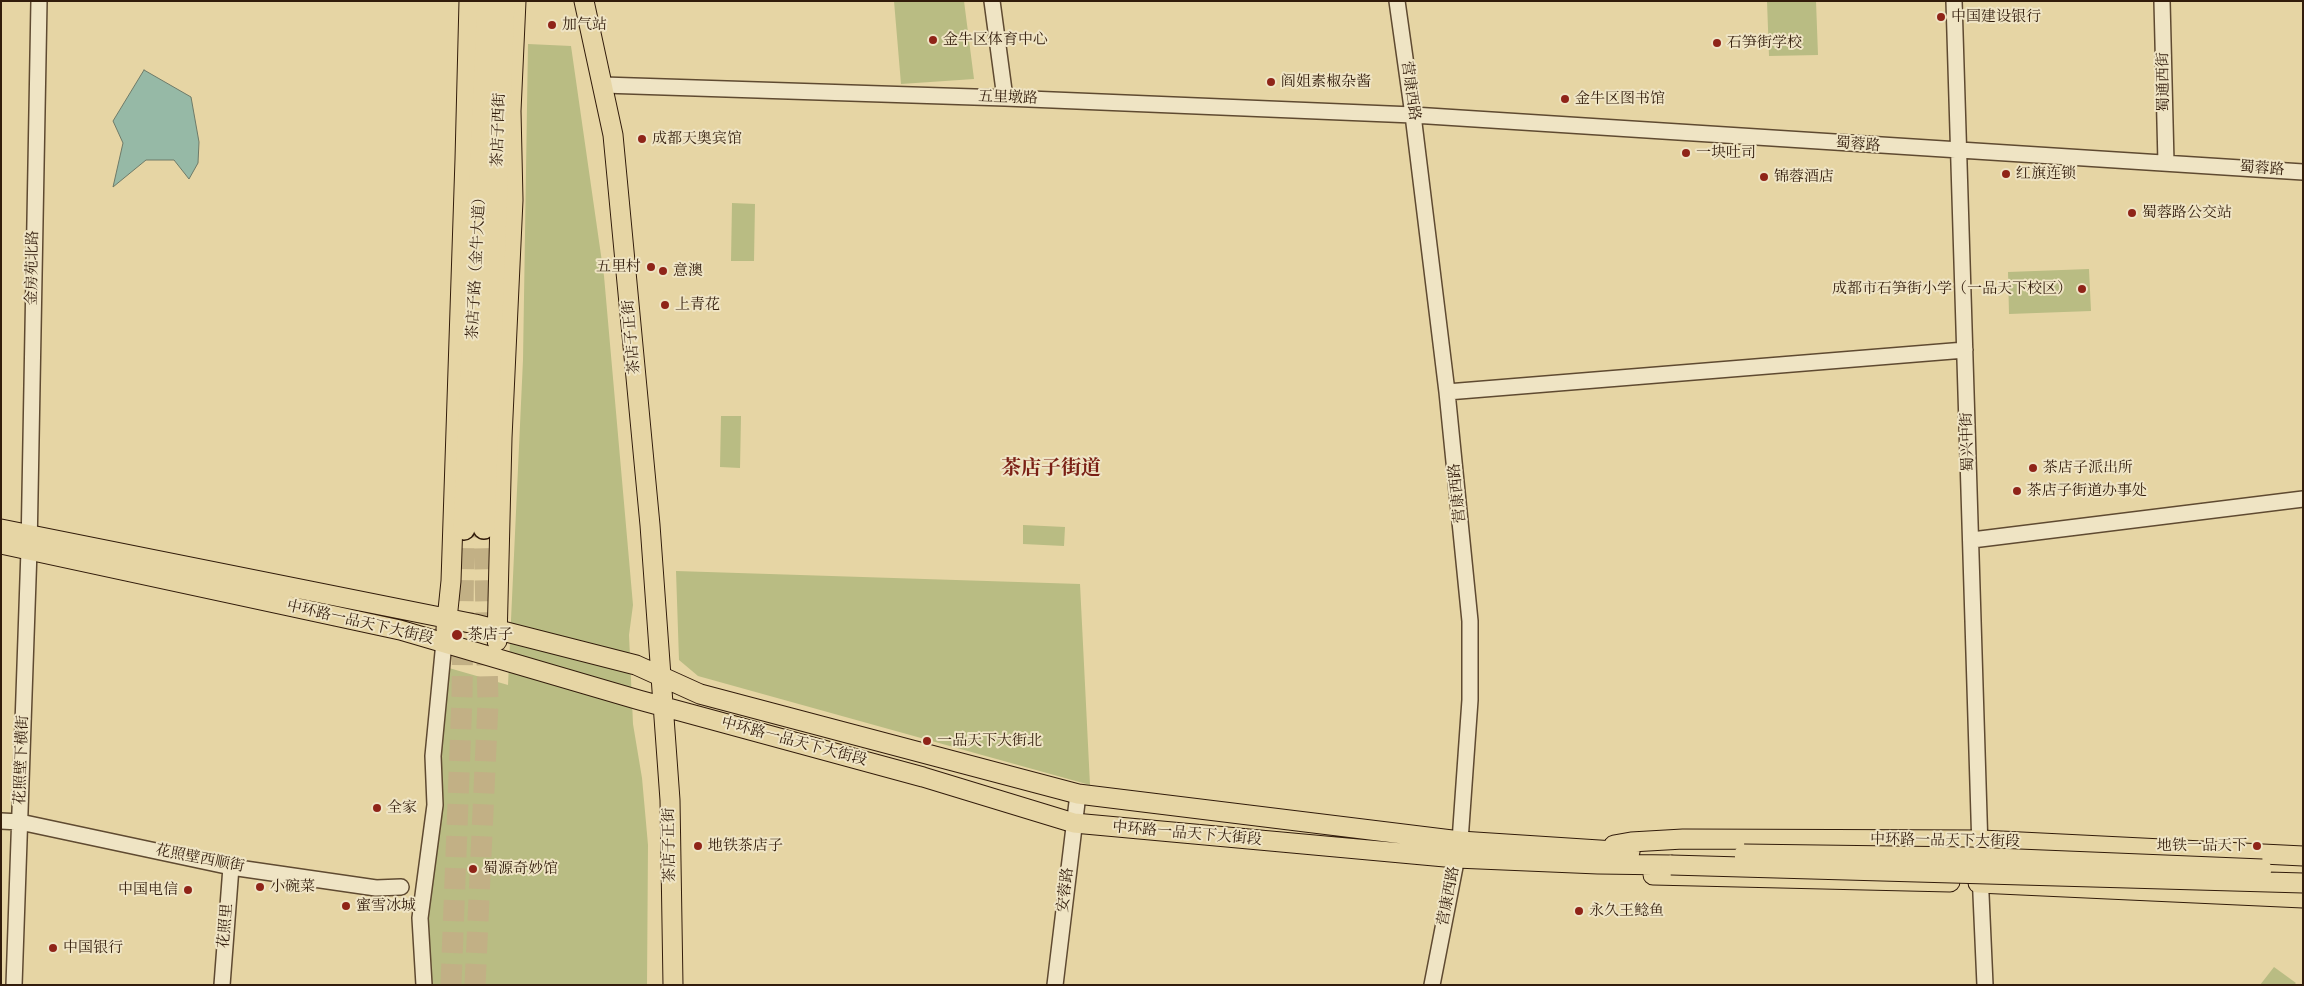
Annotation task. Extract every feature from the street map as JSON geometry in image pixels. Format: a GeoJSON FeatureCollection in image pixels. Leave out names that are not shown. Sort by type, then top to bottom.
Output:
{"type":"FeatureCollection","features":[{"type":"Feature","properties":{"kind":"highway","name":"茶店子西街"},"geometry":{"type":"LineString","coordinates":[[474,528],[504,1]]}},
{"type":"Feature","properties":{"kind":"highway","name":"茶店子路（金牛大道）"},"geometry":{"type":"LineString","coordinates":[[474,528],[482,153],[487,32],[477,2]]}},
{"type":"Feature","properties":{"kind":"main road"},"geometry":{"type":"LineString","coordinates":[[496,658],[502,438],[513,200],[511,111],[516,1]]}},
{"type":"Feature","properties":{"kind":"main road","name":"茶店子正街"},"geometry":{"type":"LineString","coordinates":[[584,1],[613,135],[650,525],[670,800],[672,985]]}},
{"type":"Feature","properties":{"kind":"main road"},"geometry":{"type":"LineString","coordinates":[[477,2],[482,153]]}},
{"type":"Feature","properties":{"kind":"main road"},"geometry":{"type":"LineString","coordinates":[[444,642],[452,546],[477,2]]}},
{"type":"Feature","properties":{"kind":"main road","name":"中环路一品天下大街段"},"geometry":{"type":"LineString","coordinates":[[1,529],[29,543],[444,642],[663,706],[923,777],[1074,823],[1458,850],[1593,858],[1671,859]]}},
{"type":"Feature","properties":{"kind":"main road","name":"中环路一品天下大街段"},"geometry":{"type":"LineString","coordinates":[[1,544],[29,543],[447,618],[636,665],[700,694],[1078,794],[1458,850]]}},
{"type":"Feature","properties":{"kind":"main road","name":"中环路一品天下大街段"},"geometry":{"type":"LineString","coordinates":[[1593,858],[1631,842],[1684,839],[1981,840],[2303,856]]}},
{"type":"Feature","properties":{"kind":"main road"},"geometry":{"type":"LineString","coordinates":[[1671,859],[1970,857],[2303,870]]}},
{"type":"Feature","properties":{"kind":"main road","name":"中环路一品天下大街段"},"geometry":{"type":"LineString","coordinates":[[1593,858],[1635,874],[1979,883],[2303,898]]}},
{"type":"Feature","properties":{"kind":"main road"},"geometry":{"type":"LineString","coordinates":[[1671,859],[2303,882]]}},
{"type":"Feature","properties":{"kind":"street","name":"金房苑北路"},"geometry":{"type":"LineString","coordinates":[[29,543],[39,1]]}},
{"type":"Feature","properties":{"kind":"street"},"geometry":{"type":"LineString","coordinates":[[992,1],[1004,98]]}},
{"type":"Feature","properties":{"kind":"street","name":"营康西路"},"geometry":{"type":"LineString","coordinates":[[1397,1],[1447,392],[1470,621],[1470,700],[1458,850],[1432,985]]}},
{"type":"Feature","properties":{"kind":"street","name":"蜀兴中街"},"geometry":{"type":"LineString","coordinates":[[1954,1],[1981,840],[1979,883],[1985,985]]}},
{"type":"Feature","properties":{"kind":"street","name":"蜀通西街"},"geometry":{"type":"LineString","coordinates":[[2162,1],[2166,163]]}},
{"type":"Feature","properties":{"kind":"street","name":"五里墩路"},"geometry":{"type":"LineString","coordinates":[[603,85],[1004,98],[1413,115]]}},
{"type":"Feature","properties":{"kind":"street","name":"蜀蓉路"},"geometry":{"type":"LineString","coordinates":[[1413,115],[2303,172]]}},
{"type":"Feature","properties":{"kind":"street"},"geometry":{"type":"LineString","coordinates":[[1447,392],[1965,350]]}},
{"type":"Feature","properties":{"kind":"street"},"geometry":{"type":"LineString","coordinates":[[1972,540],[2303,499]]}},
{"type":"Feature","properties":{"kind":"street","name":"花照壁下横街"},"geometry":{"type":"LineString","coordinates":[[14,985],[29,543]]}},
{"type":"Feature","properties":{"kind":"street"},"geometry":{"type":"LineString","coordinates":[[424,985],[420,918],[435,805],[433,756],[444,642]]}},
{"type":"Feature","properties":{"kind":"street","name":"安蓉路"},"geometry":{"type":"LineString","coordinates":[[1055,985],[1078,794]]}},
{"type":"Feature","properties":{"kind":"street","name":"花照壁西顺街"},"geometry":{"type":"LineString","coordinates":[[1,821],[20,822],[231,867],[376,888],[401,887]]}},
{"type":"Feature","properties":{"kind":"street","name":"花照里"},"geometry":{"type":"LineString","coordinates":[[222,985],[231,867]]}},
{"type":"Feature","properties":{"kind":"green space","name":"金牛区体育中心"},"geometry":{"type":"Polygon","coordinates":[[[894,1],[964,1],[974,79],[901,84],[894,1]]]}},
{"type":"Feature","properties":{"kind":"green space"},"geometry":{"type":"Polygon","coordinates":[[[1767,1],[1816,1],[1818,55],[1769,56],[1767,1]]]}},
{"type":"Feature","properties":{"kind":"green space"},"geometry":{"type":"Polygon","coordinates":[[[528,44],[571,46],[604,276],[633,605],[629,635],[633,724],[642,778],[648,845],[647,985],[431,985],[426,922],[440,731],[449,668],[508,685],[523,360],[528,44]]]}},
{"type":"Feature","properties":{"kind":"green space"},"geometry":{"type":"Polygon","coordinates":[[[732,203],[755,204],[754,261],[731,261],[732,203]]]}},
{"type":"Feature","properties":{"kind":"green space"},"geometry":{"type":"Polygon","coordinates":[[[2089,269],[2091,311],[2009,314],[2008,272],[2089,269]]]}},
{"type":"Feature","properties":{"kind":"green space"},"geometry":{"type":"Polygon","coordinates":[[[721,416],[741,416],[740,468],[720,467],[721,416]]]}},
{"type":"Feature","properties":{"kind":"green space"},"geometry":{"type":"Polygon","coordinates":[[[1023,525],[1065,527],[1064,546],[1023,544],[1023,525]]]}},
{"type":"Feature","properties":{"kind":"green space"},"geometry":{"type":"Polygon","coordinates":[[[676,571],[1080,584],[1090,785],[698,676],[679,660],[676,571]]]}},
{"type":"Feature","properties":{"kind":"green space"},"geometry":{"type":"Polygon","coordinates":[[[2274,967],[2296,983],[2294,985],[2260,985],[2274,967]]]}},
{"type":"Feature","properties":{"kind":"shaded area"},"geometry":{"type":"Polygon","coordinates":[[[144,70],[191,97],[199,142],[198,163],[189,179],[174,160],[146,160],[113,187],[123,143],[113,121],[144,70]]]}},
{"type":"Feature","properties":{"kind":"tunnel"},"geometry":{"type":"LineString","coordinates":[[475,985],[488,703],[484,528]]}},
{"type":"Feature","properties":{"kind":"tunnel"},"geometry":{"type":"LineString","coordinates":[[451,985],[462,697],[464,529]]}},
{"type":"Feature","properties":{"kind":"place","name":"中国建设银行"},"geometry":{"type":"Point","coordinates":[1941,17]}},
{"type":"Feature","properties":{"kind":"place","name":"加气站"},"geometry":{"type":"Point","coordinates":[552,25]}},
{"type":"Feature","properties":{"kind":"place","name":"金牛区体育中心"},"geometry":{"type":"Point","coordinates":[933,40]}},
{"type":"Feature","properties":{"kind":"place","name":"石笋街学校"},"geometry":{"type":"Point","coordinates":[1717,43]}},
{"type":"Feature","properties":{"kind":"place","name":"阎姐素椒杂酱"},"geometry":{"type":"Point","coordinates":[1271,82]}},
{"type":"Feature","properties":{"kind":"place","name":"金牛区图书馆"},"geometry":{"type":"Point","coordinates":[1565,99]}},
{"type":"Feature","properties":{"kind":"place","name":"成都天奥宾馆"},"geometry":{"type":"Point","coordinates":[642,139]}},
{"type":"Feature","properties":{"kind":"place","name":"一块吐司"},"geometry":{"type":"Point","coordinates":[1686,153]}},
{"type":"Feature","properties":{"kind":"place","name":"红旗连锁"},"geometry":{"type":"Point","coordinates":[2006,174]}},
{"type":"Feature","properties":{"kind":"place","name":"锦蓉酒店"},"geometry":{"type":"Point","coordinates":[1764,177]}},
{"type":"Feature","properties":{"kind":"place","name":"蜀蓉路公交站"},"geometry":{"type":"Point","coordinates":[2132,213]}},
{"type":"Feature","properties":{"kind":"place","name":"五里村"},"geometry":{"type":"Point","coordinates":[651,267]}},
{"type":"Feature","properties":{"kind":"place","name":"意澳"},"geometry":{"type":"Point","coordinates":[663,271]}},
{"type":"Feature","properties":{"kind":"place","name":"成都市石笋街小学（一品天下校区）"},"geometry":{"type":"Point","coordinates":[2082,289]}},
{"type":"Feature","properties":{"kind":"place","name":"上青花"},"geometry":{"type":"Point","coordinates":[665,305]}},
{"type":"Feature","properties":{"kind":"place","name":"茶店子派出所"},"geometry":{"type":"Point","coordinates":[2033,468]}},
{"type":"Feature","properties":{"kind":"place","name":"茶店子街道办事处"},"geometry":{"type":"Point","coordinates":[2017,491]}},
{"type":"Feature","properties":{"kind":"place","name":"茶店子"},"geometry":{"type":"Point","coordinates":[457,635]}},
{"type":"Feature","properties":{"kind":"place","name":"一品天下大街北"},"geometry":{"type":"Point","coordinates":[927,741]}},
{"type":"Feature","properties":{"kind":"place","name":"全家"},"geometry":{"type":"Point","coordinates":[377,808]}},
{"type":"Feature","properties":{"kind":"place","name":"地铁茶店子"},"geometry":{"type":"Point","coordinates":[698,846]}},
{"type":"Feature","properties":{"kind":"place","name":"地铁一品天下"},"geometry":{"type":"Point","coordinates":[2257,846]}},
{"type":"Feature","properties":{"kind":"place","name":"蜀源奇妙馆"},"geometry":{"type":"Point","coordinates":[473,869]}},
{"type":"Feature","properties":{"kind":"place","name":"小碗菜"},"geometry":{"type":"Point","coordinates":[260,887]}},
{"type":"Feature","properties":{"kind":"place","name":"中国电信"},"geometry":{"type":"Point","coordinates":[188,890]}},
{"type":"Feature","properties":{"kind":"place","name":"蜜雪冰城"},"geometry":{"type":"Point","coordinates":[346,906]}},
{"type":"Feature","properties":{"kind":"place","name":"永久王鲶鱼"},"geometry":{"type":"Point","coordinates":[1579,911]}},
{"type":"Feature","properties":{"kind":"place","name":"中国银行"},"geometry":{"type":"Point","coordinates":[53,948]}},
{"type":"Feature","properties":{"kind":"district","name":"茶店子街道"},"geometry":{"type":"Point","coordinates":[1051,469]}}]}
